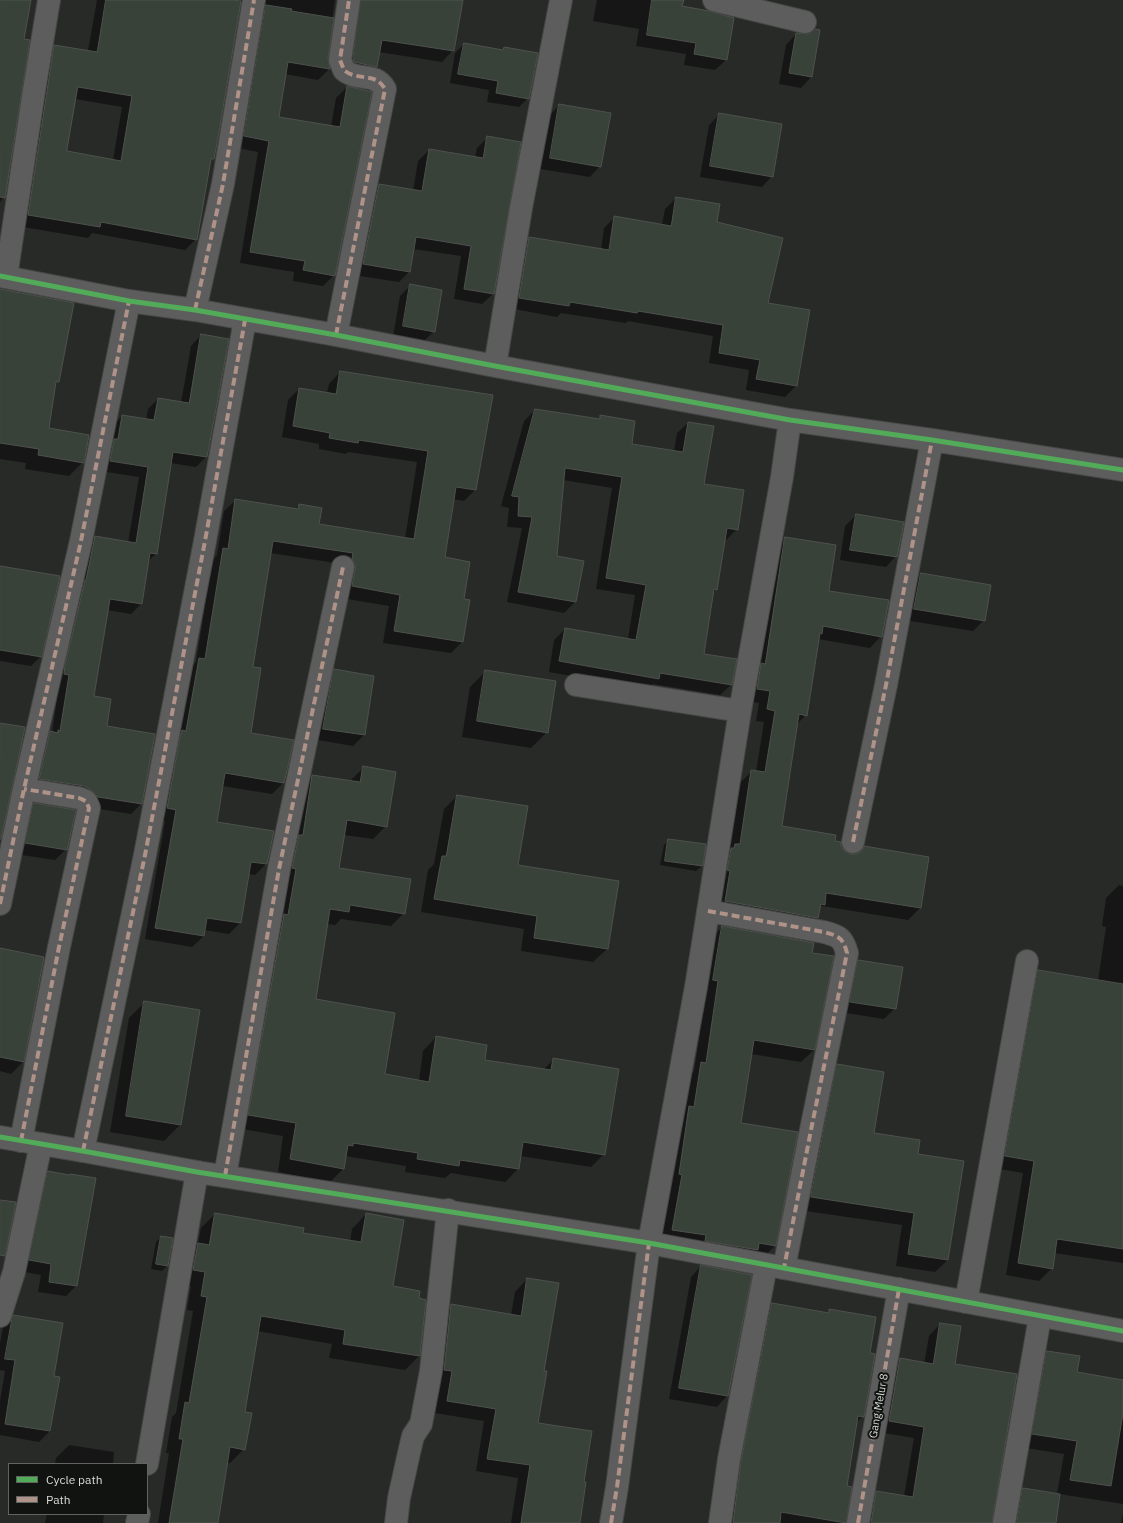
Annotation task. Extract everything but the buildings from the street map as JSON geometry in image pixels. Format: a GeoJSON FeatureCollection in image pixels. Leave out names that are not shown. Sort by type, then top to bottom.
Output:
{"type":"FeatureCollection","features":[{"type":"Feature","properties":{"kind":"street"},"geometry":{"type":"LineString","coordinates":[[50,0],[3,277],[129,301],[195,310],[336,335],[495,366],[790,420],[932,440],[1123,470]]}},
{"type":"Feature","properties":{"kind":"street"},"geometry":{"type":"LineString","coordinates":[[195,310],[223,184],[254,0]]}},
{"type":"Feature","properties":{"kind":"street"},"geometry":{"type":"LineString","coordinates":[[336,335],[385,89],[381,83],[369,77],[352,75],[344,70],[340,60],[349,0]]}},
{"type":"Feature","properties":{"kind":"street"},"geometry":{"type":"LineString","coordinates":[[495,366],[521,208],[561,0]]}},
{"type":"Feature","properties":{"kind":"street"},"geometry":{"type":"LineString","coordinates":[[714,0],[805,22]]}},
{"type":"Feature","properties":{"kind":"street"},"geometry":{"type":"LineString","coordinates":[[0,904],[24,789],[81,541],[129,301]]}},
{"type":"Feature","properties":{"kind":"street"},"geometry":{"type":"LineString","coordinates":[[83,1151],[145,855],[205,541],[245,320]]}},
{"type":"Feature","properties":{"kind":"street"},"geometry":{"type":"LineString","coordinates":[[611,1523],[649,1243],[690,1018],[740,711],[782,477],[790,420]]}},
{"type":"Feature","properties":{"kind":"street"},"geometry":{"type":"LineString","coordinates":[[854,842],[886,685],[932,440]]}},
{"type":"Feature","properties":{"kind":"street"},"geometry":{"type":"LineString","coordinates":[[225,1176],[278,869],[343,567]]}},
{"type":"Feature","properties":{"kind":"street"},"geometry":{"type":"LineString","coordinates":[[576,685],[740,711]]}},
{"type":"Feature","properties":{"kind":"street"},"geometry":{"type":"LineString","coordinates":[[0,1316],[14,1272],[59,947],[89,808],[86,801],[79,798],[24,789]]}},
{"type":"Feature","properties":{"kind":"street"},"geometry":{"type":"LineString","coordinates":[[708,911],[837,935],[844,942],[847,953],[812,1125],[775,1267],[730,1459],[720,1523]]}},
{"type":"Feature","properties":{"kind":"street"},"geometry":{"type":"LineString","coordinates":[[966,1302],[1027,961]]}},
{"type":"Feature","properties":{"kind":"street"},"geometry":{"type":"LineString","coordinates":[[0,1137],[197,1172],[448,1210],[649,1243],[899,1289],[1040,1317],[1123,1331]]}},
{"type":"Feature","properties":{"kind":"street"},"geometry":{"type":"LineString","coordinates":[[147,1463],[197,1172]]}},
{"type":"Feature","properties":{"kind":"street"},"geometry":{"type":"LineString","coordinates":[[396,1523],[399,1498],[409,1453],[414,1436],[421,1424],[431,1371],[448,1210]]}},
{"type":"Feature","properties":{"kind":"street","name":"Gang Melur 8"},"geometry":{"type":"LineString","coordinates":[[858,1523],[899,1289]]}},
{"type":"Feature","properties":{"kind":"street"},"geometry":{"type":"LineString","coordinates":[[1004,1523],[1040,1317]]}},
{"type":"Feature","properties":{"kind":"marked path"},"geometry":{"type":"LineString","coordinates":[[195,310],[223,184],[254,0]]}},
{"type":"Feature","properties":{"kind":"marked path"},"geometry":{"type":"LineString","coordinates":[[336,335],[385,89],[375,79],[353,75],[344,70],[340,60],[349,0]]}},
{"type":"Feature","properties":{"kind":"marked path"},"geometry":{"type":"LineString","coordinates":[[0,904],[24,789],[81,541],[129,301]]}},
{"type":"Feature","properties":{"kind":"marked path"},"geometry":{"type":"LineString","coordinates":[[83,1151],[145,855],[205,541],[245,320]]}},
{"type":"Feature","properties":{"kind":"marked path"},"geometry":{"type":"LineString","coordinates":[[853,842],[886,685],[932,440]]}},
{"type":"Feature","properties":{"kind":"marked path"},"geometry":{"type":"LineString","coordinates":[[225,1176],[279,869],[343,567]]}},
{"type":"Feature","properties":{"kind":"marked path"},"geometry":{"type":"LineString","coordinates":[[21,1141],[59,947],[89,808],[86,801],[79,798],[24,789]]}},
{"type":"Feature","properties":{"kind":"marked path"},"geometry":{"type":"LineString","coordinates":[[708,911],[829,933],[840,938],[847,953],[784,1268]]}},
{"type":"Feature","properties":{"kind":"marked path"},"geometry":{"type":"LineString","coordinates":[[611,1523],[649,1243]]}},
{"type":"Feature","properties":{"kind":"marked path"},"geometry":{"type":"LineString","coordinates":[[858,1523],[899,1289]]}},
{"type":"Feature","properties":{"kind":"cycle path"},"geometry":{"type":"LineString","coordinates":[[0,276],[129,301],[195,310],[336,335],[495,366],[790,420],[932,440],[1123,470]]}},
{"type":"Feature","properties":{"kind":"cycle path"},"geometry":{"type":"LineString","coordinates":[[0,1137],[197,1172],[649,1243],[1123,1331]]}}]}
